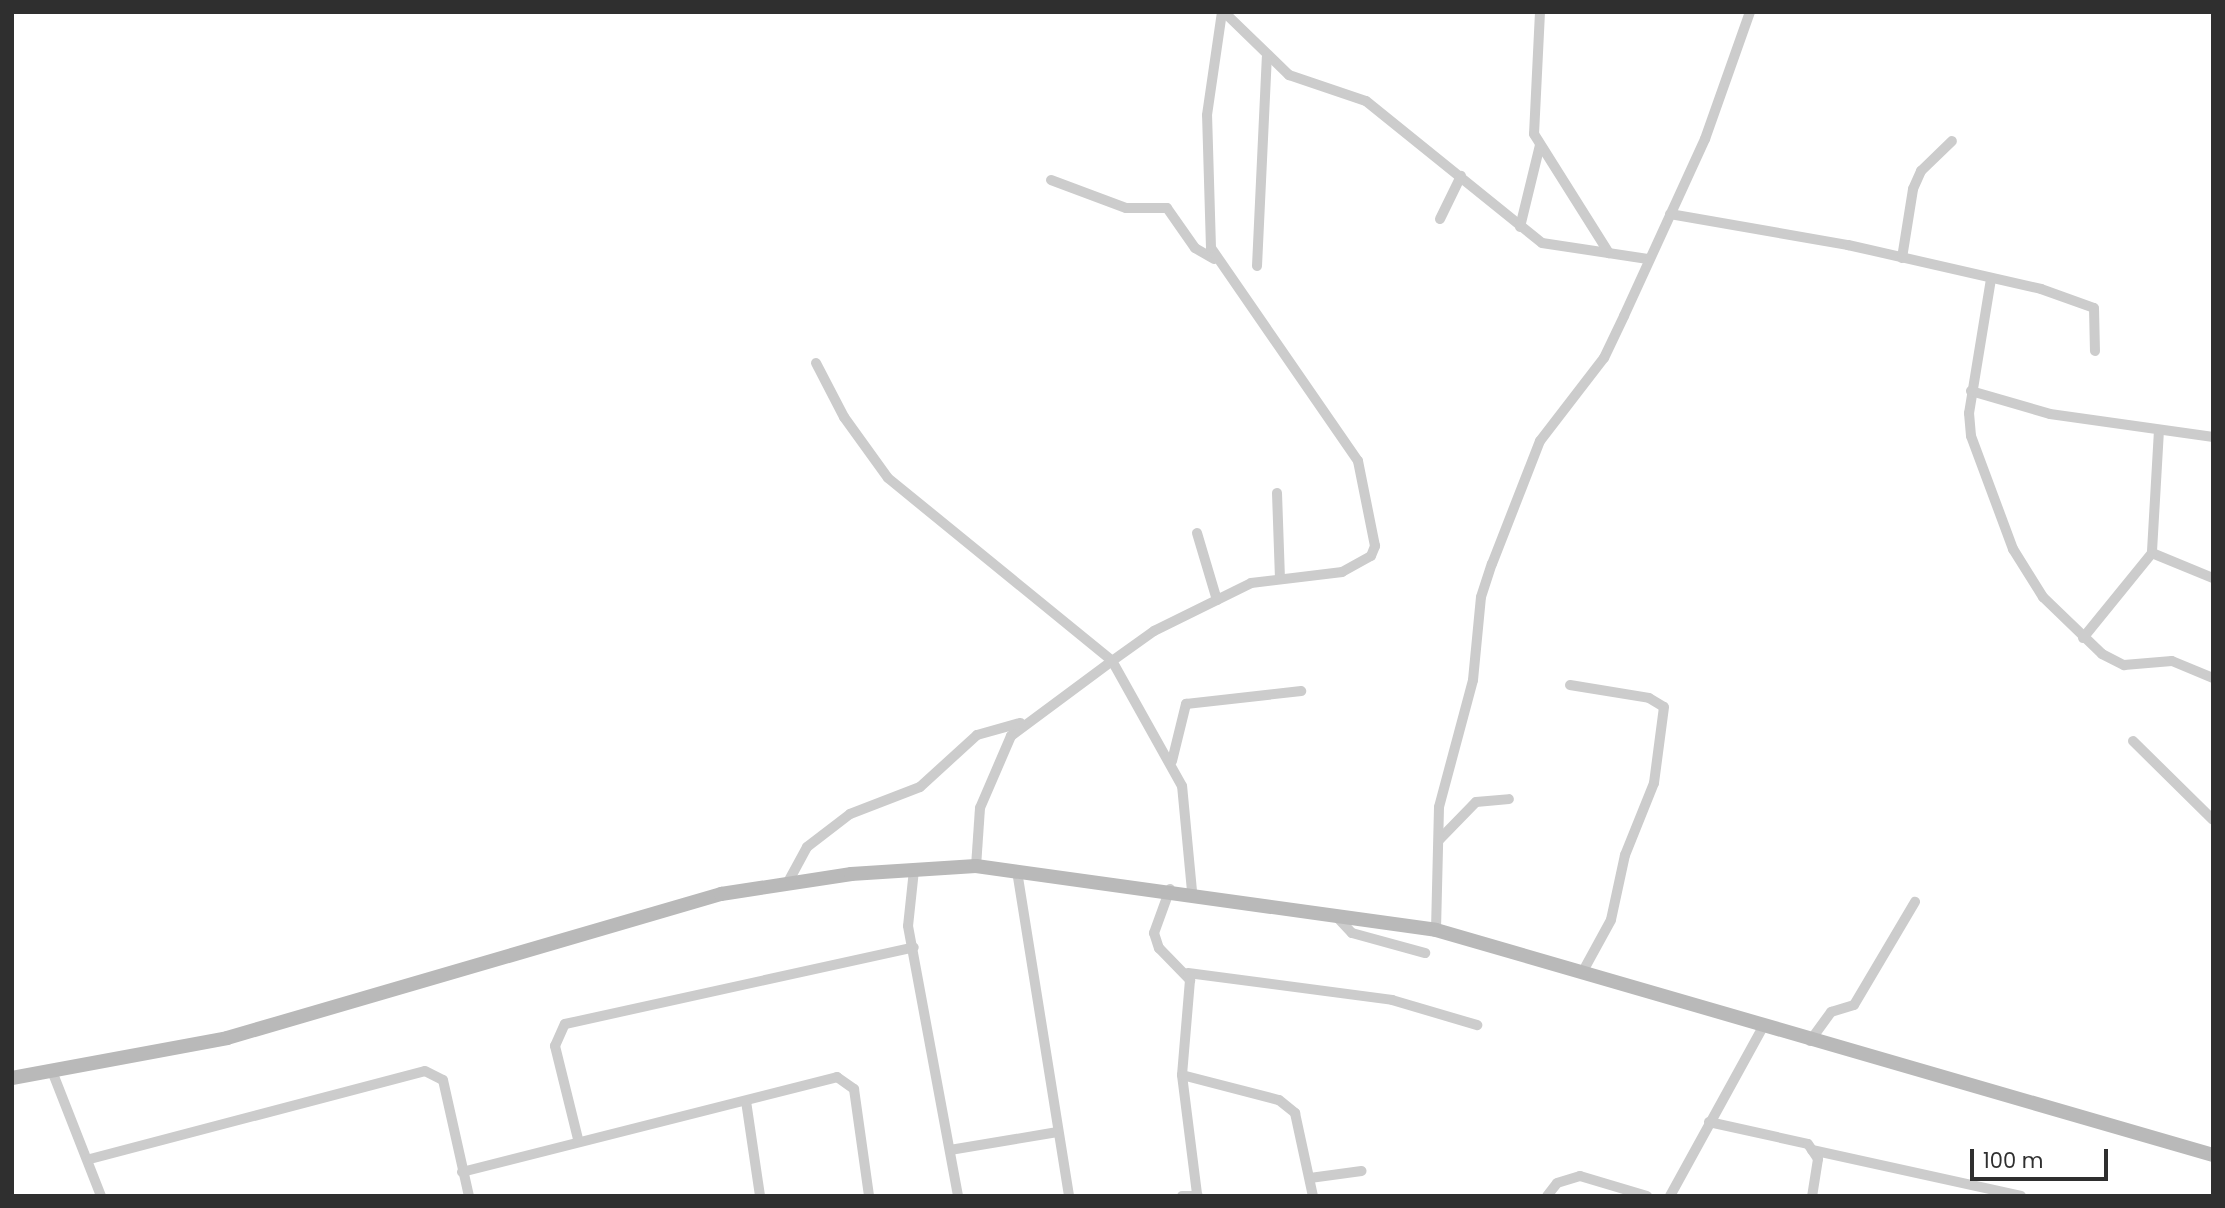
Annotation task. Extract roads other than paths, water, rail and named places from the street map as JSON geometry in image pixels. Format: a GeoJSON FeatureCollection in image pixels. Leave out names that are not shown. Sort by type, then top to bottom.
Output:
{"type":"FeatureCollection","features":[{"type":"Feature","properties":{"kind":"main road"},"geometry":{"type":"LineString","coordinates":[[12,1078],[227,1038],[721,894],[914,870],[976,866],[1192,891],[1437,930],[1810,1041],[2213,1155]]}},
{"type":"Feature","properties":{"kind":"street"},"geometry":{"type":"LineString","coordinates":[[1223,12],[1267,57],[1289,75],[1366,101],[1542,243],[1648,259]]}},
{"type":"Feature","properties":{"kind":"street"},"geometry":{"type":"LineString","coordinates":[[1214,259],[1207,115],[1223,12]]}},
{"type":"Feature","properties":{"kind":"street"},"geometry":{"type":"LineString","coordinates":[[1540,12],[1532,114],[1540,145],[1609,253]]}},
{"type":"Feature","properties":{"kind":"street"},"geometry":{"type":"LineString","coordinates":[[1437,930],[1439,807],[1472,680],[1481,597],[1492,564],[1540,441],[1604,358],[1705,139],[1750,12]]}},
{"type":"Feature","properties":{"kind":"street"},"geometry":{"type":"LineString","coordinates":[[1257,266],[1267,57]]}},
{"type":"Feature","properties":{"kind":"street"},"geometry":{"type":"LineString","coordinates":[[1902,258],[1913,189],[1921,171],[1952,141]]}},
{"type":"Feature","properties":{"kind":"street"},"geometry":{"type":"LineString","coordinates":[[1520,227],[1540,145]]}},
{"type":"Feature","properties":{"kind":"street"},"geometry":{"type":"LineString","coordinates":[[1440,219],[1461,176]]}},
{"type":"Feature","properties":{"kind":"street"},"geometry":{"type":"LineString","coordinates":[[976,866],[984,796],[1011,736],[1025,721],[1112,661],[1217,600],[1280,576],[1342,572],[1371,556],[1374,532],[1363,472],[1263,319],[1214,259],[1195,248],[1167,208],[1126,208],[1068,192],[1051,180]]}},
{"type":"Feature","properties":{"kind":"street"},"geometry":{"type":"LineString","coordinates":[[1670,214],[1902,258],[1991,279],[2094,308],[2095,351]]}},
{"type":"Feature","properties":{"kind":"street"},"geometry":{"type":"LineString","coordinates":[[1991,279],[1971,391],[1971,436],[2002,526],[2043,597],[2083,638],[2124,665],[2172,661],[2213,678]]}},
{"type":"Feature","properties":{"kind":"street"},"geometry":{"type":"LineString","coordinates":[[816,363],[844,417],[888,478],[1112,661],[1172,761],[1184,796],[1192,891]]}},
{"type":"Feature","properties":{"kind":"street"},"geometry":{"type":"LineString","coordinates":[[1971,391],[2050,414],[2213,437]]}},
{"type":"Feature","properties":{"kind":"street"},"geometry":{"type":"LineString","coordinates":[[2083,638],[2152,553],[2159,430]]}},
{"type":"Feature","properties":{"kind":"street"},"geometry":{"type":"LineString","coordinates":[[1277,493],[1280,576]]}},
{"type":"Feature","properties":{"kind":"street"},"geometry":{"type":"LineString","coordinates":[[1197,533],[1217,600]]}},
{"type":"Feature","properties":{"kind":"street"},"geometry":{"type":"LineString","coordinates":[[2152,553],[2213,578]]}},
{"type":"Feature","properties":{"kind":"street"},"geometry":{"type":"LineString","coordinates":[[1570,685],[1649,698],[1664,707],[1654,783],[1625,855],[1611,920],[1582,973]]}},
{"type":"Feature","properties":{"kind":"street"},"geometry":{"type":"LineString","coordinates":[[1172,761],[1186,704],[1301,691]]}},
{"type":"Feature","properties":{"kind":"street"},"geometry":{"type":"LineString","coordinates":[[787,884],[807,847],[850,814],[920,787],[978,734],[1025,721]]}},
{"type":"Feature","properties":{"kind":"street"},"geometry":{"type":"LineString","coordinates":[[2133,741],[2213,820]]}},
{"type":"Feature","properties":{"kind":"street"},"geometry":{"type":"LineString","coordinates":[[1439,841],[1476,802],[1509,799]]}},
{"type":"Feature","properties":{"kind":"street"},"geometry":{"type":"LineString","coordinates":[[914,870],[908,912],[958,1196]]}},
{"type":"Feature","properties":{"kind":"street"},"geometry":{"type":"LineString","coordinates":[[1017,871],[1069,1196]]}},
{"type":"Feature","properties":{"kind":"street"},"geometry":{"type":"LineString","coordinates":[[1170,888],[1155,940],[1188,973],[1392,1000],[1477,1026]]}},
{"type":"Feature","properties":{"kind":"street"},"geometry":{"type":"LineString","coordinates":[[1810,1041],[1831,1012],[1854,1006],[1915,902]]}},
{"type":"Feature","properties":{"kind":"street"},"geometry":{"type":"LineString","coordinates":[[1335,914],[1352,933],[1424,953]]}},
{"type":"Feature","properties":{"kind":"street"},"geometry":{"type":"LineString","coordinates":[[578,1139],[555,1046],[565,1024],[914,947]]}},
{"type":"Feature","properties":{"kind":"street"},"geometry":{"type":"LineString","coordinates":[[1182,1196],[1198,1195],[1182,1075],[1188,973]]}},
{"type":"Feature","properties":{"kind":"street"},"geometry":{"type":"LineString","coordinates":[[1670,1196],[1762,1027]]}},
{"type":"Feature","properties":{"kind":"street"},"geometry":{"type":"LineString","coordinates":[[52,1071],[90,1159],[101,1196]]}},
{"type":"Feature","properties":{"kind":"street"},"geometry":{"type":"LineString","coordinates":[[90,1159],[425,1072],[443,1080],[469,1196]]}},
{"type":"Feature","properties":{"kind":"street"},"geometry":{"type":"LineString","coordinates":[[1182,1075],[1279,1100],[1295,1113],[1312,1196]]}},
{"type":"Feature","properties":{"kind":"street"},"geometry":{"type":"LineString","coordinates":[[462,1172],[578,1139],[747,1101],[837,1077],[850,1081],[869,1196]]}},
{"type":"Feature","properties":{"kind":"street"},"geometry":{"type":"LineString","coordinates":[[747,1101],[760,1196]]}},
{"type":"Feature","properties":{"kind":"street"},"geometry":{"type":"LineString","coordinates":[[1709,1122],[1808,1144],[1818,1159],[1812,1196]]}},
{"type":"Feature","properties":{"kind":"street"},"geometry":{"type":"LineString","coordinates":[[950,1150],[1058,1132]]}},
{"type":"Feature","properties":{"kind":"street"},"geometry":{"type":"LineString","coordinates":[[1812,1150],[2021,1196]]}},
{"type":"Feature","properties":{"kind":"street"},"geometry":{"type":"LineString","coordinates":[[1310,1178],[1362,1171]]}},
{"type":"Feature","properties":{"kind":"street"},"geometry":{"type":"LineString","coordinates":[[1547,1196],[1557,1183],[1580,1176],[1647,1196]]}}]}
